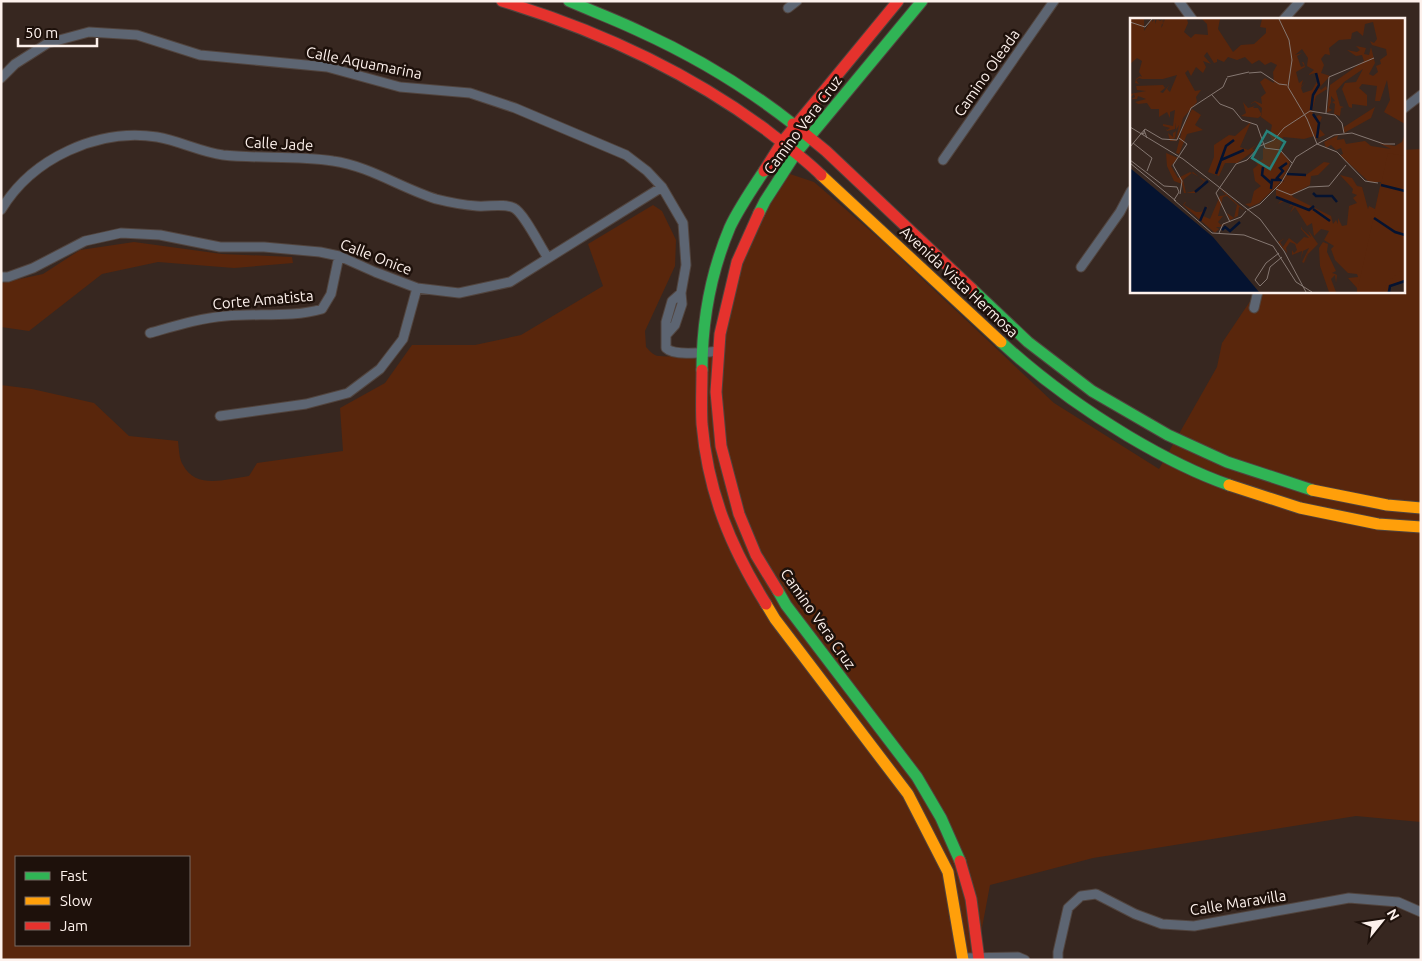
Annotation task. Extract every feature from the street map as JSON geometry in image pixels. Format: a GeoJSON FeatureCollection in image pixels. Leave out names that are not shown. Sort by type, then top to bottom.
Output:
{"type":"FeatureCollection","features":[{"type":"Feature","properties":{"kind":"main road","name":"Avenida Vista Hermosa"},"geometry":{"type":"LineString","coordinates":[[502,1],[544,13],[641,54],[703,88],[782,141],[812,166],[1017,357],[1084,409],[1159,454],[1218,481],[1300,508],[1378,524],[1421,527]]}},
{"type":"Feature","properties":{"kind":"main road","name":"Avenida Vista Hermosa"},"geometry":{"type":"LineString","coordinates":[[570,1],[650,36],[702,63],[796,124],[1028,342],[1092,391],[1168,435],[1227,462],[1308,489],[1387,505],[1421,508]]}},
{"type":"Feature","properties":{"kind":"main road","name":"Camino Vera Cruz"},"geometry":{"type":"LineString","coordinates":[[898,1],[782,141],[731,226],[718,264],[705,315],[702,352],[702,424],[707,462],[717,502],[729,537],[745,570],[776,619],[908,794],[948,872],[963,959]]}},
{"type":"Feature","properties":{"kind":"main road","name":"Camino Vera Cruz"},"geometry":{"type":"LineString","coordinates":[[922,1],[796,153],[765,201],[737,262],[720,334],[716,392],[721,446],[739,514],[756,555],[786,605],[917,777],[941,818],[960,861],[971,900],[979,959]]}},
{"type":"Feature","properties":{"kind":"street"},"geometry":{"type":"LineString","coordinates":[[788,8],[797,1]]}},
{"type":"Feature","properties":{"kind":"street","name":"Camino Oleada"},"geometry":{"type":"LineString","coordinates":[[943,160],[1054,1]]}},
{"type":"Feature","properties":{"kind":"street"},"geometry":{"type":"LineString","coordinates":[[1179,1],[1191,18]]}},
{"type":"Feature","properties":{"kind":"street"},"geometry":{"type":"LineString","coordinates":[[1285,18],[1300,1]]}},
{"type":"Feature","properties":{"kind":"street","name":"Calle Aquamarina"},"geometry":{"type":"LineString","coordinates":[[1,78],[16,64],[48,43],[89,32],[136,35],[200,55],[327,67],[400,87],[470,93],[516,108],[626,155],[647,171],[662,186],[683,223],[686,265],[681,293],[672,301],[666,322],[666,348],[670,352],[719,351]]}},
{"type":"Feature","properties":{"kind":"street"},"geometry":{"type":"LineString","coordinates":[[1404,108],[1421,95]]}},
{"type":"Feature","properties":{"kind":"street","name":"Calle Jade"},"geometry":{"type":"LineString","coordinates":[[1,210],[6,202],[42,166],[70,150],[100,139],[128,135],[157,137],[222,155],[298,157],[334,161],[358,168],[437,199],[478,206],[514,208],[521,214],[548,258]]}},
{"type":"Feature","properties":{"kind":"street","name":"Calle Onice"},"geometry":{"type":"LineString","coordinates":[[1,277],[8,277],[33,268],[85,241],[120,233],[160,235],[220,247],[264,247],[320,252],[339,256],[417,288],[458,294],[510,282],[662,186]]}},
{"type":"Feature","properties":{"kind":"street"},"geometry":{"type":"LineString","coordinates":[[1081,267],[1120,212],[1130,193]]}},
{"type":"Feature","properties":{"kind":"street","name":"Corte Amatista"},"geometry":{"type":"LineString","coordinates":[[150,333],[184,323],[225,316],[306,314],[322,309],[331,294],[339,256]]}},
{"type":"Feature","properties":{"kind":"street"},"geometry":{"type":"LineString","coordinates":[[220,416],[306,404],[348,393],[380,369],[403,339],[417,288]]}},
{"type":"Feature","properties":{"kind":"street"},"geometry":{"type":"LineString","coordinates":[[1254,308],[1258,292]]}},
{"type":"Feature","properties":{"kind":"street","name":"Calle Maravilla"},"geometry":{"type":"LineString","coordinates":[[1058,960],[1068,908],[1081,896],[1096,894],[1135,914],[1162,924],[1194,926],[1349,898],[1398,902],[1421,912]]}},
{"type":"Feature","properties":{"kind":"street"},"geometry":{"type":"LineString","coordinates":[[963,959],[1018,957],[1025,960]]}},
{"type":"Feature","properties":{"kind":"street"},"geometry":{"type":"LineString","coordinates":[[1050,960],[1058,960]]}},
{"type":"Feature","properties":{"kind":"shaded area"},"geometry":{"type":"Polygon","coordinates":[[[1421,149],[1421,822],[1356,816],[1093,858],[990,885],[976,960],[1,960],[1,385],[32,389],[94,403],[129,436],[178,441],[183,465],[196,478],[204,480],[212,481],[249,476],[257,463],[343,451],[340,408],[385,383],[412,345],[475,345],[521,335],[603,286],[588,244],[653,205],[662,211],[676,240],[675,266],[645,331],[646,347],[659,356],[722,353],[743,261],[761,219],[787,173],[814,182],[881,240],[1054,403],[1159,469],[1217,367],[1222,343],[1256,292],[1404,292],[1404,150],[1421,149]]]}},
{"type":"Feature","properties":{"kind":"shaded area"},"geometry":{"type":"Polygon","coordinates":[[[134,242],[222,254],[292,257],[293,263],[234,268],[158,262],[102,274],[29,331],[1,327],[1,283],[43,274],[80,250],[134,242]]]}},
{"type":"Feature","properties":{"kind":"traffic: fast"},"geometry":{"type":"LineString","coordinates":[[569,1],[630,27],[700,62],[757,97],[793,124]]}},
{"type":"Feature","properties":{"kind":"traffic: fast"},"geometry":{"type":"LineString","coordinates":[[759,213],[796,153],[922,1]]}},
{"type":"Feature","properties":{"kind":"traffic: fast"},"geometry":{"type":"LineString","coordinates":[[702,370],[706,315],[713,279],[723,244],[730,227],[764,171]]}},
{"type":"Feature","properties":{"kind":"traffic: fast"},"geometry":{"type":"LineString","coordinates":[[972,289],[1028,342],[1092,391],[1168,435],[1227,462],[1312,490]]}},
{"type":"Feature","properties":{"kind":"traffic: fast"},"geometry":{"type":"LineString","coordinates":[[1001,342],[1046,380],[1111,426],[1177,463],[1229,485]]}},
{"type":"Feature","properties":{"kind":"traffic: fast"},"geometry":{"type":"LineString","coordinates":[[778,591],[786,605],[917,777],[941,818],[960,861]]}},
{"type":"Feature","properties":{"kind":"traffic: slow"},"geometry":{"type":"LineString","coordinates":[[821,175],[1001,342]]}},
{"type":"Feature","properties":{"kind":"traffic: slow"},"geometry":{"type":"LineString","coordinates":[[1229,485],[1300,508],[1378,524],[1421,527]]}},
{"type":"Feature","properties":{"kind":"traffic: slow"},"geometry":{"type":"LineString","coordinates":[[1312,490],[1387,505],[1421,508]]}},
{"type":"Feature","properties":{"kind":"traffic: slow"},"geometry":{"type":"LineString","coordinates":[[766,604],[775,619],[908,794],[948,872],[963,960]]}},
{"type":"Feature","properties":{"kind":"traffic: jam"},"geometry":{"type":"LineString","coordinates":[[502,1],[572,25],[672,70],[704,88],[765,129],[821,175]]}},
{"type":"Feature","properties":{"kind":"traffic: jam"},"geometry":{"type":"LineString","coordinates":[[764,171],[783,141],[898,1]]}},
{"type":"Feature","properties":{"kind":"traffic: jam"},"geometry":{"type":"LineString","coordinates":[[793,124],[826,151],[972,289]]}},
{"type":"Feature","properties":{"kind":"traffic: jam"},"geometry":{"type":"LineString","coordinates":[[759,213],[737,262],[720,334],[716,392],[721,446],[739,514],[756,555],[778,591]]}},
{"type":"Feature","properties":{"kind":"traffic: jam"},"geometry":{"type":"LineString","coordinates":[[702,370],[702,424],[709,473],[715,496],[742,561],[766,604]]}},
{"type":"Feature","properties":{"kind":"traffic: jam"},"geometry":{"type":"LineString","coordinates":[[960,861],[971,899],[979,960]]}}]}
